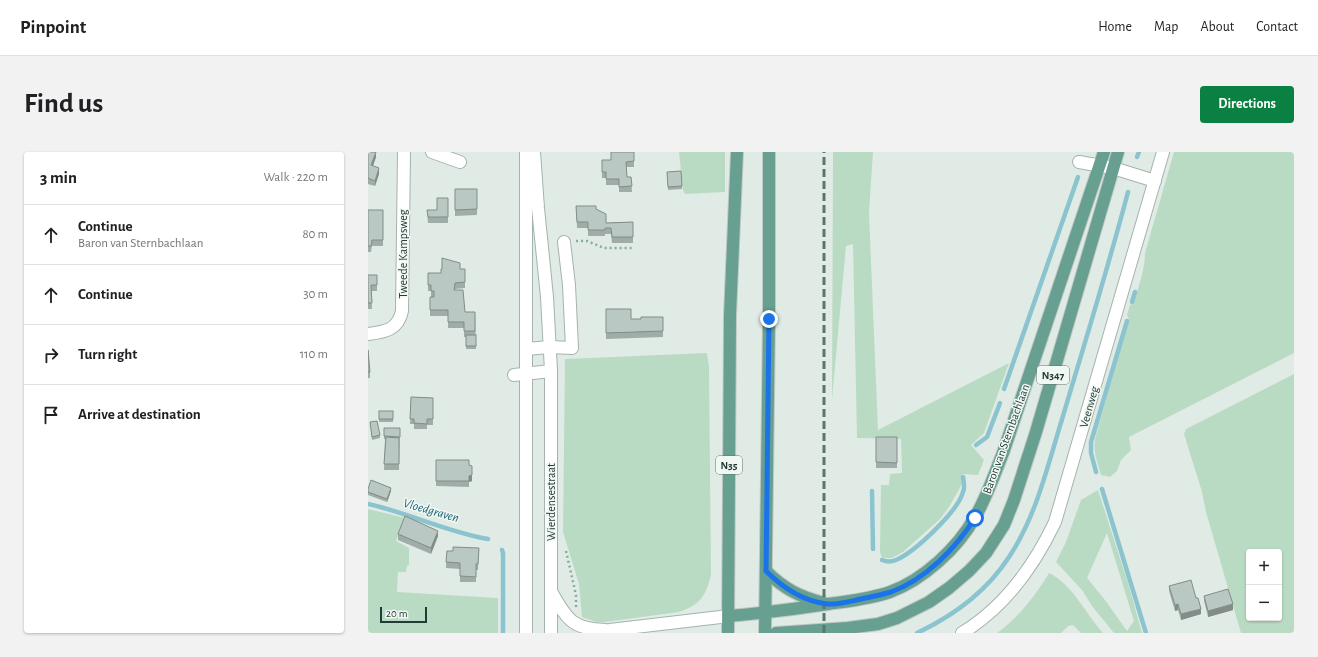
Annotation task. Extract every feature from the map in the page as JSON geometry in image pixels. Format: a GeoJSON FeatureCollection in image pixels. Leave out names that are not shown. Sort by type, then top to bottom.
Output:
{"type":"FeatureCollection","features":[{"type":"Feature","properties":{"kind":"main road","name":"N35"},"geometry":{"type":"LineString","coordinates":[[728,633],[730,322],[737,152]]}},
{"type":"Feature","properties":{"kind":"main road"},"geometry":{"type":"LineString","coordinates":[[765,633],[769,319],[769,152]]}},
{"type":"Feature","properties":{"kind":"main road","name":"Baron van Sternbachlaan"},"geometry":{"type":"LineString","coordinates":[[728,616],[829,604],[891,592],[916,578],[944,556],[965,533],[984,501],[1003,453],[1104,152]]}},
{"type":"Feature","properties":{"kind":"main road","name":"Baron van Sternbachlaan"},"geometry":{"type":"LineString","coordinates":[[776,633],[818,632],[887,622],[919,607],[949,588],[969,571],[986,553],[1001,530],[1014,500],[1036,432],[1118,152]]}},
{"type":"Feature","properties":{"kind":"main road"},"geometry":{"type":"LineString","coordinates":[[766,571],[794,593],[808,599],[829,604]]}},
{"type":"Feature","properties":{"kind":"street","name":"Tweede Kampsweg"},"geometry":{"type":"LineString","coordinates":[[368,334],[386,331],[393,327],[399,320],[402,311],[404,152]]}},
{"type":"Feature","properties":{"kind":"street"},"geometry":{"type":"LineString","coordinates":[[432,152],[460,162]]}},
{"type":"Feature","properties":{"kind":"street","name":"Veenweg"},"geometry":{"type":"LineString","coordinates":[[962,633],[984,618],[1016,586],[1036,558],[1055,522],[1164,152]]}},
{"type":"Feature","properties":{"kind":"street","name":"Wierdensestraat"},"geometry":{"type":"LineString","coordinates":[[533,154],[548,297],[551,371],[552,633]]}},
{"type":"Feature","properties":{"kind":"street","name":"Wierdensestraat"},"geometry":{"type":"LineString","coordinates":[[526,633],[520,374],[526,348],[533,154]]}},
{"type":"Feature","properties":{"kind":"street"},"geometry":{"type":"LineString","coordinates":[[1079,162],[1113,168],[1155,181]]}},
{"type":"Feature","properties":{"kind":"street"},"geometry":{"type":"LineString","coordinates":[[526,348],[572,348],[569,285],[564,242]]}},
{"type":"Feature","properties":{"kind":"street"},"geometry":{"type":"LineString","coordinates":[[520,374],[551,371]]}},
{"type":"Feature","properties":{"kind":"street"},"geometry":{"type":"LineString","coordinates":[[551,592],[566,615],[576,625],[588,628],[610,630]]}},
{"type":"Feature","properties":{"kind":"street","name":"Baron van Sternbachlaan"},"geometry":{"type":"LineString","coordinates":[[597,633],[610,630],[728,616]]}},
{"type":"Feature","properties":{"kind":"path"},"geometry":{"type":"LineString","coordinates":[[564,242],[587,241],[604,248],[633,248]]}},
{"type":"Feature","properties":{"kind":"green space"},"geometry":{"type":"Polygon","coordinates":[[[679,152],[725,152],[725,192],[685,194],[683,190],[679,152]]]}},
{"type":"Feature","properties":{"kind":"green space"},"geometry":{"type":"Polygon","coordinates":[[[833,152],[873,152],[869,213],[878,430],[1009,363],[984,433],[971,445],[984,460],[978,475],[962,474],[962,484],[949,507],[940,519],[903,552],[892,558],[882,558],[880,552],[881,485],[889,485],[890,474],[902,473],[901,439],[857,438],[853,244],[846,246],[832,399],[833,152]]]}},
{"type":"Feature","properties":{"kind":"green space"},"geometry":{"type":"Polygon","coordinates":[[[1174,152],[1294,152],[1294,353],[1129,437],[1131,450],[1121,460],[1117,471],[1110,477],[1101,475],[1095,451],[1096,435],[1129,319],[1127,315],[1130,305],[1133,304],[1141,279],[1145,253],[1174,152]]]}},
{"type":"Feature","properties":{"kind":"green space"},"geometry":{"type":"Polygon","coordinates":[[[707,353],[709,367],[711,575],[707,589],[697,603],[679,612],[605,622],[596,622],[582,617],[579,584],[563,532],[565,359],[707,353]]]}},
{"type":"Feature","properties":{"kind":"green space"},"geometry":{"type":"Polygon","coordinates":[[[1294,374],[1294,633],[1241,633],[1206,512],[1202,492],[1184,434],[1186,429],[1294,374]]]}},
{"type":"Feature","properties":{"kind":"green space"},"geometry":{"type":"Polygon","coordinates":[[[1098,490],[1128,583],[1142,633],[1114,633],[1092,606],[1082,590],[1056,562],[1066,542],[1081,500],[1098,490]],[[1107,533],[1087,578],[1127,631],[1134,621],[1107,533]]]}},
{"type":"Feature","properties":{"kind":"green space"},"geometry":{"type":"Polygon","coordinates":[[[368,509],[405,518],[396,541],[409,548],[409,565],[407,566],[406,572],[398,572],[397,592],[498,598],[498,633],[368,633],[368,509]]]}},
{"type":"Feature","properties":{"kind":"green space"},"geometry":{"type":"Polygon","coordinates":[[[1049,573],[1065,584],[1103,633],[1081,633],[1073,625],[1068,626],[1061,633],[997,633],[1026,606],[1049,573]]]}},
{"type":"Feature","properties":{"kind":"building"},"geometry":{"type":"Polygon","coordinates":[[[368,152],[376,152],[371,165],[379,168],[375,181],[368,178],[368,152]]]}},
{"type":"Feature","properties":{"kind":"building"},"geometry":{"type":"Polygon","coordinates":[[[611,152],[634,152],[634,161],[626,162],[627,177],[631,177],[632,186],[619,187],[619,179],[606,179],[606,172],[602,172],[602,160],[611,160],[611,152]]]}},
{"type":"Feature","properties":{"kind":"building"},"geometry":{"type":"Polygon","coordinates":[[[681,171],[682,186],[668,187],[667,172],[681,171]]]}},
{"type":"Feature","properties":{"kind":"building"},"geometry":{"type":"Polygon","coordinates":[[[455,189],[477,189],[477,209],[455,210],[455,189]]]}},
{"type":"Feature","properties":{"kind":"building"},"geometry":{"type":"Polygon","coordinates":[[[437,198],[448,198],[448,217],[428,217],[427,210],[437,210],[437,198]]]}},
{"type":"Feature","properties":{"kind":"building"},"geometry":{"type":"Polygon","coordinates":[[[576,206],[596,206],[596,209],[606,214],[606,223],[633,222],[633,237],[612,237],[611,228],[605,228],[605,230],[588,230],[588,222],[577,222],[576,206]]]}},
{"type":"Feature","properties":{"kind":"building"},"geometry":{"type":"Polygon","coordinates":[[[368,210],[383,210],[383,240],[372,240],[371,246],[368,246],[368,210]]]}},
{"type":"Feature","properties":{"kind":"building"},"geometry":{"type":"Polygon","coordinates":[[[442,258],[460,263],[460,269],[465,269],[465,282],[455,283],[454,290],[463,290],[465,312],[475,312],[475,331],[464,331],[464,322],[448,322],[448,310],[430,310],[430,297],[434,297],[434,291],[431,291],[431,285],[428,285],[428,273],[441,273],[442,258]]]}},
{"type":"Feature","properties":{"kind":"building"},"geometry":{"type":"Polygon","coordinates":[[[368,275],[377,275],[377,285],[371,285],[372,303],[368,303],[368,275]]]}},
{"type":"Feature","properties":{"kind":"building"},"geometry":{"type":"Polygon","coordinates":[[[606,309],[631,309],[631,319],[641,319],[641,317],[663,317],[663,331],[606,333],[606,309]]]}},
{"type":"Feature","properties":{"kind":"building"},"geometry":{"type":"Polygon","coordinates":[[[466,335],[476,335],[476,346],[466,346],[466,335]]]}},
{"type":"Feature","properties":{"kind":"building"},"geometry":{"type":"Polygon","coordinates":[[[368,350],[370,372],[368,372],[368,350]]]}},
{"type":"Feature","properties":{"kind":"building"},"geometry":{"type":"Polygon","coordinates":[[[411,397],[433,398],[433,419],[427,419],[427,424],[414,423],[414,419],[410,419],[411,397]]]}},
{"type":"Feature","properties":{"kind":"building"},"geometry":{"type":"Polygon","coordinates":[[[379,411],[393,411],[393,419],[379,419],[379,411]]]}},
{"type":"Feature","properties":{"kind":"building"},"geometry":{"type":"Polygon","coordinates":[[[377,421],[380,435],[372,437],[370,422],[377,421]]]}},
{"type":"Feature","properties":{"kind":"building"},"geometry":{"type":"Polygon","coordinates":[[[384,428],[400,428],[400,437],[384,436],[384,428]]]}},
{"type":"Feature","properties":{"kind":"building"},"geometry":{"type":"Polygon","coordinates":[[[386,437],[399,438],[399,464],[384,464],[386,437]]]}},
{"type":"Feature","properties":{"kind":"building"},"geometry":{"type":"Polygon","coordinates":[[[876,437],[897,437],[897,463],[876,462],[876,437]]]}},
{"type":"Feature","properties":{"kind":"building"},"geometry":{"type":"Polygon","coordinates":[[[436,460],[469,460],[469,465],[472,466],[472,475],[469,476],[469,481],[436,481],[436,460]]]}},
{"type":"Feature","properties":{"kind":"building"},"geometry":{"type":"Polygon","coordinates":[[[371,480],[391,488],[387,499],[368,492],[371,480]]]}},
{"type":"Feature","properties":{"kind":"building"},"geometry":{"type":"Polygon","coordinates":[[[405,516],[438,531],[431,548],[398,534],[405,516]]]}},
{"type":"Feature","properties":{"kind":"building"},"geometry":{"type":"Polygon","coordinates":[[[453,547],[479,548],[478,564],[476,564],[476,577],[460,576],[460,563],[446,562],[447,551],[453,551],[453,547]]]}},
{"type":"Feature","properties":{"kind":"building"},"geometry":{"type":"Polygon","coordinates":[[[1191,580],[1201,609],[1181,614],[1178,604],[1175,605],[1169,586],[1191,580]]]}},
{"type":"Feature","properties":{"kind":"building"},"geometry":{"type":"Polygon","coordinates":[[[1228,589],[1233,604],[1208,611],[1204,596],[1228,589]]]}},
{"type":"Feature","properties":{"kind":"waterway"},"geometry":{"type":"LineString","coordinates":[[1137,157],[1139,152]]}},
{"type":"Feature","properties":{"kind":"waterway"},"geometry":{"type":"LineString","coordinates":[[1004,389],[1078,177]]}},
{"type":"Feature","properties":{"kind":"waterway"},"geometry":{"type":"LineString","coordinates":[[917,633],[943,619],[980,592],[1000,569],[1019,541],[1034,507],[1047,471],[1128,192]]}},
{"type":"Feature","properties":{"kind":"waterway"},"geometry":{"type":"LineString","coordinates":[[1132,302],[1135,292]]}},
{"type":"Feature","properties":{"kind":"waterway"},"geometry":{"type":"LineString","coordinates":[[1096,472],[1091,453],[1091,442],[1127,321]]}},
{"type":"Feature","properties":{"kind":"waterway"},"geometry":{"type":"LineString","coordinates":[[976,445],[987,437],[1000,403]]}},
{"type":"Feature","properties":{"kind":"waterway"},"geometry":{"type":"LineString","coordinates":[[882,560],[892,561],[904,556],[914,549],[945,520],[953,510],[963,492],[963,477]]}},
{"type":"Feature","properties":{"kind":"waterway"},"geometry":{"type":"LineString","coordinates":[[1102,489],[1146,633]]}},
{"type":"Feature","properties":{"kind":"waterway"},"geometry":{"type":"LineString","coordinates":[[872,491],[873,549]]}},
{"type":"Feature","properties":{"kind":"waterway","name":"Vloedgraven"},"geometry":{"type":"LineString","coordinates":[[368,504],[398,512],[458,532],[488,539]]}},
{"type":"Feature","properties":{"kind":"waterway"},"geometry":{"type":"LineString","coordinates":[[502,550],[503,633]]}},
{"type":"Feature","properties":{"kind":"railway"},"geometry":{"type":"LineString","coordinates":[[824,152],[824,633]]}},
{"type":"Feature","properties":{"kind":"route"},"geometry":{"type":"LineString","coordinates":[[769,319],[766,571],[772,577],[789,590],[801,596],[829,604],[891,592],[916,578],[944,556],[965,533],[975,518]]}}]}
